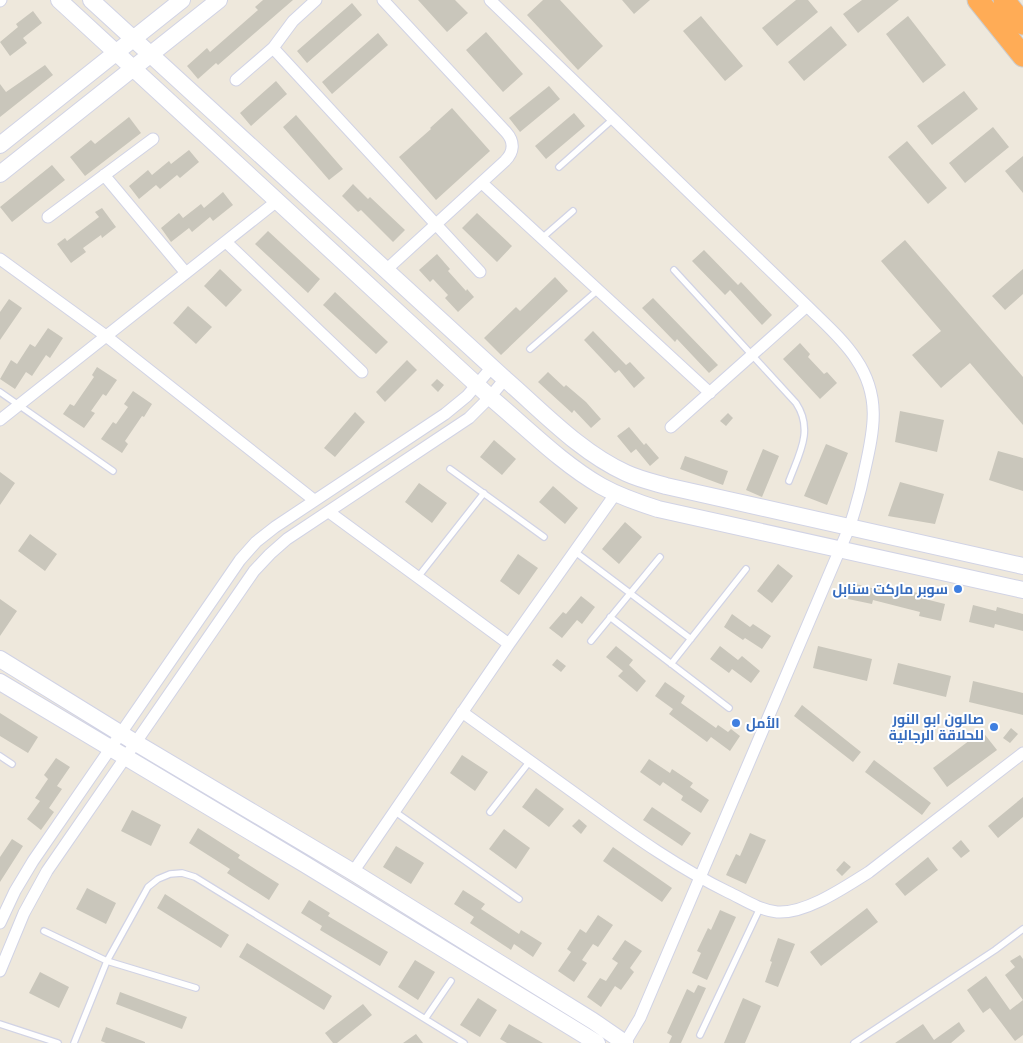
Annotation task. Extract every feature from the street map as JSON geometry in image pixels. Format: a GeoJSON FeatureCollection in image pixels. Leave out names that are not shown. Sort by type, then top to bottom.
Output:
{"type":"FeatureCollection","features":[{"type":"Feature","properties":{"kind":"highway"},"geometry":{"type":"LineString","coordinates":[[978,0],[1023,56]]}},
{"type":"Feature","properties":{"kind":"highway"},"geometry":{"type":"LineString","coordinates":[[1004,0],[1023,24]]}},
{"type":"Feature","properties":{"kind":"main road"},"geometry":{"type":"LineString","coordinates":[[59,0],[490,397],[581,473],[616,493],[658,509],[1023,590]]}},
{"type":"Feature","properties":{"kind":"main road"},"geometry":{"type":"LineString","coordinates":[[91,0],[505,379],[591,453],[627,474],[659,484],[1023,566]]}},
{"type":"Feature","properties":{"kind":"main road"},"geometry":{"type":"LineString","coordinates":[[0,145],[182,0]]}},
{"type":"Feature","properties":{"kind":"main road"},"geometry":{"type":"LineString","coordinates":[[0,174],[219,0]]}},
{"type":"Feature","properties":{"kind":"main road"},"geometry":{"type":"LineString","coordinates":[[0,659],[121,734],[353,872],[593,1021],[625,1043]]}},
{"type":"Feature","properties":{"kind":"main road"},"geometry":{"type":"LineString","coordinates":[[0,682],[597,1043]]}},
{"type":"Feature","properties":{"kind":"street"},"geometry":{"type":"LineString","coordinates":[[236,80],[273,48],[293,21],[316,0]]}},
{"type":"Feature","properties":{"kind":"street"},"geometry":{"type":"LineString","coordinates":[[383,0],[511,137],[512,150],[510,156],[482,183],[386,270]]}},
{"type":"Feature","properties":{"kind":"street"},"geometry":{"type":"LineString","coordinates":[[490,0],[807,306],[846,346],[857,360],[866,377],[872,395],[874,432],[857,506],[849,528],[640,1018],[625,1043]]}},
{"type":"Feature","properties":{"kind":"street"},"geometry":{"type":"LineString","coordinates":[[273,48],[480,272]]}},
{"type":"Feature","properties":{"kind":"street"},"geometry":{"type":"LineString","coordinates":[[48,217],[153,139]]}},
{"type":"Feature","properties":{"kind":"street"},"geometry":{"type":"LineString","coordinates":[[104,176],[186,274]]}},
{"type":"Feature","properties":{"kind":"street"},"geometry":{"type":"LineString","coordinates":[[482,183],[710,393]]}},
{"type":"Feature","properties":{"kind":"street"},"geometry":{"type":"LineString","coordinates":[[0,420],[277,201]]}},
{"type":"Feature","properties":{"kind":"street"},"geometry":{"type":"LineString","coordinates":[[226,242],[362,372]]}},
{"type":"Feature","properties":{"kind":"street"},"geometry":{"type":"LineString","coordinates":[[0,259],[106,336],[314,500]]}},
{"type":"Feature","properties":{"kind":"street"},"geometry":{"type":"LineString","coordinates":[[671,427],[807,306]]}},
{"type":"Feature","properties":{"kind":"street"},"geometry":{"type":"LineString","coordinates":[[0,923],[15,890],[32,861],[112,748],[240,560],[256,542],[275,527],[445,414],[477,385],[492,367]]}},
{"type":"Feature","properties":{"kind":"street"},"geometry":{"type":"LineString","coordinates":[[0,971],[24,914],[39,884],[56,857],[127,758],[254,571],[287,539],[457,426],[490,397],[505,379]]}},
{"type":"Feature","properties":{"kind":"street"},"geometry":{"type":"LineString","coordinates":[[353,872],[509,644],[616,493]]}},
{"type":"Feature","properties":{"kind":"street"},"geometry":{"type":"LineString","coordinates":[[329,512],[509,644]]}},
{"type":"Feature","properties":{"kind":"street"},"geometry":{"type":"LineString","coordinates":[[462,712],[634,835],[699,878],[760,908],[776,912],[792,911],[806,906],[849,884],[876,866],[1023,753]]}},
{"type":"Feature","properties":{"kind":"lane"},"geometry":{"type":"LineString","coordinates":[[559,167],[613,119]]}},
{"type":"Feature","properties":{"kind":"lane"},"geometry":{"type":"LineString","coordinates":[[542,238],[573,210]]}},
{"type":"Feature","properties":{"kind":"lane"},"geometry":{"type":"LineString","coordinates":[[674,270],[802,411],[806,430],[789,481]]}},
{"type":"Feature","properties":{"kind":"lane"},"geometry":{"type":"LineString","coordinates":[[530,349],[598,290]]}},
{"type":"Feature","properties":{"kind":"lane"},"geometry":{"type":"LineString","coordinates":[[0,392],[113,471]]}},
{"type":"Feature","properties":{"kind":"lane"},"geometry":{"type":"LineString","coordinates":[[450,470],[544,537]]}},
{"type":"Feature","properties":{"kind":"lane"},"geometry":{"type":"LineString","coordinates":[[418,577],[484,493]]}},
{"type":"Feature","properties":{"kind":"lane"},"geometry":{"type":"LineString","coordinates":[[574,552],[691,640]]}},
{"type":"Feature","properties":{"kind":"lane"},"geometry":{"type":"LineString","coordinates":[[590,641],[660,557]]}},
{"type":"Feature","properties":{"kind":"lane"},"geometry":{"type":"LineString","coordinates":[[672,664],[746,569]]}},
{"type":"Feature","properties":{"kind":"lane"},"geometry":{"type":"LineString","coordinates":[[610,617],[728,708]]}},
{"type":"Feature","properties":{"kind":"lane"},"geometry":{"type":"LineString","coordinates":[[0,756],[12,764]]}},
{"type":"Feature","properties":{"kind":"lane"},"geometry":{"type":"LineString","coordinates":[[490,812],[530,761]]}},
{"type":"Feature","properties":{"kind":"lane"},"geometry":{"type":"LineString","coordinates":[[394,811],[519,899]]}},
{"type":"Feature","properties":{"kind":"lane"},"geometry":{"type":"LineString","coordinates":[[74,1043],[107,961],[148,887],[158,879],[170,874],[182,873],[195,877],[464,1043]]}},
{"type":"Feature","properties":{"kind":"lane"},"geometry":{"type":"LineString","coordinates":[[700,1035],[760,908]]}},
{"type":"Feature","properties":{"kind":"lane"},"geometry":{"type":"LineString","coordinates":[[854,1043],[1023,930]]}},
{"type":"Feature","properties":{"kind":"lane"},"geometry":{"type":"LineString","coordinates":[[44,931],[107,961],[196,988]]}},
{"type":"Feature","properties":{"kind":"lane"},"geometry":{"type":"LineString","coordinates":[[425,1019],[451,981]]}},
{"type":"Feature","properties":{"kind":"lane"},"geometry":{"type":"LineString","coordinates":[[0,1024],[58,1043]]}},
{"type":"Feature","properties":{"kind":"building"},"geometry":{"type":"Polygon","coordinates":[[[263,0],[293,0],[218,65],[216,63],[198,79],[187,66],[207,48],[210,52],[258,10],[255,7],[263,0]]]}},
{"type":"Feature","properties":{"kind":"building"},"geometry":{"type":"Polygon","coordinates":[[[418,0],[455,0],[468,13],[447,32],[418,0]]]}},
{"type":"Feature","properties":{"kind":"building"},"geometry":{"type":"Polygon","coordinates":[[[543,0],[560,0],[603,46],[578,70],[527,15],[543,0]]]}},
{"type":"Feature","properties":{"kind":"building"},"geometry":{"type":"Polygon","coordinates":[[[622,0],[650,0],[634,14],[622,0]]]}},
{"type":"Feature","properties":{"kind":"building"},"geometry":{"type":"Polygon","coordinates":[[[796,0],[808,0],[818,12],[777,46],[762,28],[796,0]]]}},
{"type":"Feature","properties":{"kind":"building"},"geometry":{"type":"Polygon","coordinates":[[[862,0],[899,0],[858,33],[843,14],[862,0]]]}},
{"type":"Feature","properties":{"kind":"building"},"geometry":{"type":"Polygon","coordinates":[[[352,3],[362,15],[307,63],[297,51],[352,3]]]}},
{"type":"Feature","properties":{"kind":"building"},"geometry":{"type":"Polygon","coordinates":[[[33,11],[42,23],[23,38],[27,43],[10,56],[0,42],[18,27],[16,24],[33,11]]]}},
{"type":"Feature","properties":{"kind":"building"},"geometry":{"type":"Polygon","coordinates":[[[701,16],[743,66],[725,81],[683,31],[701,16]]]}},
{"type":"Feature","properties":{"kind":"building"},"geometry":{"type":"Polygon","coordinates":[[[908,16],[946,65],[923,83],[886,34],[908,16]]]}},
{"type":"Feature","properties":{"kind":"building"},"geometry":{"type":"Polygon","coordinates":[[[831,26],[847,45],[804,81],[788,62],[831,26]]]}},
{"type":"Feature","properties":{"kind":"building"},"geometry":{"type":"Polygon","coordinates":[[[486,32],[523,74],[503,92],[466,50],[486,32]]]}},
{"type":"Feature","properties":{"kind":"building"},"geometry":{"type":"Polygon","coordinates":[[[378,33],[388,45],[332,94],[322,82],[378,33]]]}},
{"type":"Feature","properties":{"kind":"building"},"geometry":{"type":"Polygon","coordinates":[[[45,65],[53,75],[0,117],[0,84],[6,92],[45,65]]]}},
{"type":"Feature","properties":{"kind":"building"},"geometry":{"type":"Polygon","coordinates":[[[276,81],[287,94],[251,126],[240,113],[276,81]]]}},
{"type":"Feature","properties":{"kind":"building"},"geometry":{"type":"Polygon","coordinates":[[[549,86],[560,99],[520,132],[509,118],[549,86]]]}},
{"type":"Feature","properties":{"kind":"building"},"geometry":{"type":"Polygon","coordinates":[[[964,91],[978,109],[932,145],[917,126],[964,91]]]}},
{"type":"Feature","properties":{"kind":"building"},"geometry":{"type":"Polygon","coordinates":[[[452,108],[490,151],[436,200],[399,157],[452,108]]]}},
{"type":"Feature","properties":{"kind":"building"},"geometry":{"type":"Polygon","coordinates":[[[574,113],[585,126],[546,159],[535,146],[574,113]]]}},
{"type":"Feature","properties":{"kind":"building"},"geometry":{"type":"Polygon","coordinates":[[[296,115],[343,169],[329,180],[283,127],[296,115]]]}},
{"type":"Feature","properties":{"kind":"building"},"geometry":{"type":"Polygon","coordinates":[[[129,117],[141,133],[85,176],[70,157],[91,140],[95,144],[129,117]]]}},
{"type":"Feature","properties":{"kind":"building"},"geometry":{"type":"Polygon","coordinates":[[[993,127],[1009,147],[965,183],[949,163],[993,127]]]}},
{"type":"Feature","properties":{"kind":"building"},"geometry":{"type":"Polygon","coordinates":[[[907,141],[947,188],[928,204],[888,157],[907,141]]]}},
{"type":"Feature","properties":{"kind":"building"},"geometry":{"type":"Polygon","coordinates":[[[189,150],[199,162],[180,178],[177,175],[160,189],[156,185],[139,199],[129,186],[148,170],[152,175],[169,161],[171,164],[189,150]]]}},
{"type":"Feature","properties":{"kind":"building"},"geometry":{"type":"Polygon","coordinates":[[[1023,156],[1023,193],[1005,171],[1023,156]]]}},
{"type":"Feature","properties":{"kind":"building"},"geometry":{"type":"Polygon","coordinates":[[[52,165],[65,180],[12,222],[0,207],[52,165]]]}},
{"type":"Feature","properties":{"kind":"building"},"geometry":{"type":"Polygon","coordinates":[[[353,184],[368,199],[370,197],[405,230],[393,242],[361,210],[358,212],[342,196],[353,184]]]}},
{"type":"Feature","properties":{"kind":"building"},"geometry":{"type":"Polygon","coordinates":[[[223,192],[233,205],[213,221],[210,217],[192,232],[189,228],[171,242],[161,228],[179,213],[183,218],[201,204],[204,208],[223,192]]]}},
{"type":"Feature","properties":{"kind":"building"},"geometry":{"type":"Polygon","coordinates":[[[102,208],[116,227],[102,238],[101,235],[83,248],[86,252],[71,263],[57,244],[65,238],[67,241],[99,217],[95,212],[102,208]]]}},
{"type":"Feature","properties":{"kind":"building"},"geometry":{"type":"Polygon","coordinates":[[[477,213],[512,246],[497,262],[462,228],[477,213]]]}},
{"type":"Feature","properties":{"kind":"building"},"geometry":{"type":"Polygon","coordinates":[[[268,231],[320,279],[308,293],[255,244],[268,231]]]}},
{"type":"Feature","properties":{"kind":"building"},"geometry":{"type":"Polygon","coordinates":[[[905,240],[1023,377],[1023,425],[970,363],[941,388],[912,355],[941,331],[881,261],[905,240]]]}},
{"type":"Feature","properties":{"kind":"building"},"geometry":{"type":"Polygon","coordinates":[[[704,250],[738,285],[741,282],[772,315],[762,325],[730,290],[725,295],[692,261],[704,250]]]}},
{"type":"Feature","properties":{"kind":"building"},"geometry":{"type":"Polygon","coordinates":[[[437,254],[450,269],[448,271],[474,297],[458,312],[445,298],[448,295],[433,279],[430,282],[419,270],[437,254]]]}},
{"type":"Feature","properties":{"kind":"building"},"geometry":{"type":"Polygon","coordinates":[[[220,269],[242,290],[226,307],[204,286],[220,269]]]}},
{"type":"Feature","properties":{"kind":"building"},"geometry":{"type":"Polygon","coordinates":[[[1023,269],[1023,294],[1005,310],[992,296],[1023,269]]]}},
{"type":"Feature","properties":{"kind":"building"},"geometry":{"type":"Polygon","coordinates":[[[555,277],[568,291],[501,355],[484,338],[516,307],[520,311],[555,277]]]}},
{"type":"Feature","properties":{"kind":"building"},"geometry":{"type":"Polygon","coordinates":[[[335,292],[388,342],[376,354],[323,305],[335,292]]]}},
{"type":"Feature","properties":{"kind":"building"},"geometry":{"type":"Polygon","coordinates":[[[653,298],[718,365],[709,373],[677,339],[675,342],[642,308],[653,298]]]}},
{"type":"Feature","properties":{"kind":"building"},"geometry":{"type":"Polygon","coordinates":[[[9,299],[22,308],[0,340],[0,312],[9,299]]]}},
{"type":"Feature","properties":{"kind":"building"},"geometry":{"type":"Polygon","coordinates":[[[188,306],[212,327],[196,344],[173,323],[188,306]]]}},
{"type":"Feature","properties":{"kind":"building"},"geometry":{"type":"Polygon","coordinates":[[[48,328],[63,338],[50,358],[46,355],[32,376],[26,372],[15,389],[0,379],[11,360],[17,364],[30,344],[35,347],[48,328]]]}},
{"type":"Feature","properties":{"kind":"building"},"geometry":{"type":"Polygon","coordinates":[[[593,331],[626,365],[630,362],[645,378],[634,388],[619,370],[615,373],[584,340],[593,331]]]}},
{"type":"Feature","properties":{"kind":"building"},"geometry":{"type":"Polygon","coordinates":[[[800,343],[810,354],[808,357],[824,374],[827,372],[837,383],[820,399],[783,359],[800,343]]]}},
{"type":"Feature","properties":{"kind":"building"},"geometry":{"type":"Polygon","coordinates":[[[407,360],[417,370],[385,402],[376,392],[407,360]]]}},
{"type":"Feature","properties":{"kind":"building"},"geometry":{"type":"Polygon","coordinates":[[[97,367],[117,380],[106,396],[103,394],[91,411],[95,413],[84,428],[63,414],[70,404],[74,406],[94,377],[92,375],[97,367]]]}},
{"type":"Feature","properties":{"kind":"building"},"geometry":{"type":"Polygon","coordinates":[[[548,372],[564,387],[566,385],[586,402],[601,419],[591,428],[574,410],[572,413],[538,382],[548,372]]]}},
{"type":"Feature","properties":{"kind":"building"},"geometry":{"type":"Polygon","coordinates":[[[437,379],[444,385],[438,392],[431,385],[437,379]]]}},
{"type":"Feature","properties":{"kind":"building"},"geometry":{"type":"Polygon","coordinates":[[[133,391],[152,404],[125,441],[128,444],[122,453],[101,439],[113,422],[116,424],[128,407],[124,404],[133,391]]]}},
{"type":"Feature","properties":{"kind":"building"},"geometry":{"type":"Polygon","coordinates":[[[900,411],[944,420],[937,452],[895,442],[900,411]]]}},
{"type":"Feature","properties":{"kind":"building"},"geometry":{"type":"Polygon","coordinates":[[[355,412],[365,422],[335,457],[324,448],[355,412]]]}},
{"type":"Feature","properties":{"kind":"building"},"geometry":{"type":"Polygon","coordinates":[[[728,413],[733,418],[726,426],[720,421],[728,413]]]}},
{"type":"Feature","properties":{"kind":"building"},"geometry":{"type":"Polygon","coordinates":[[[629,427],[644,445],[646,443],[659,458],[650,466],[636,449],[631,453],[617,436],[629,427]]]}},
{"type":"Feature","properties":{"kind":"building"},"geometry":{"type":"Polygon","coordinates":[[[494,440],[516,459],[502,475],[480,457],[494,440]]]}},
{"type":"Feature","properties":{"kind":"building"},"geometry":{"type":"Polygon","coordinates":[[[826,444],[848,453],[827,505],[804,496],[826,444]]]}},
{"type":"Feature","properties":{"kind":"building"},"geometry":{"type":"Polygon","coordinates":[[[763,449],[779,456],[762,497],[746,490],[763,449]]]}},
{"type":"Feature","properties":{"kind":"building"},"geometry":{"type":"Polygon","coordinates":[[[998,451],[1023,458],[1023,491],[989,480],[998,451]]]}},
{"type":"Feature","properties":{"kind":"building"},"geometry":{"type":"Polygon","coordinates":[[[685,456],[728,471],[723,485],[680,469],[685,456]]]}},
{"type":"Feature","properties":{"kind":"building"},"geometry":{"type":"Polygon","coordinates":[[[0,472],[15,483],[0,505],[0,472]]]}},
{"type":"Feature","properties":{"kind":"building"},"geometry":{"type":"Polygon","coordinates":[[[900,482],[944,494],[935,524],[888,516],[900,482]]]}},
{"type":"Feature","properties":{"kind":"building"},"geometry":{"type":"Polygon","coordinates":[[[419,483],[447,503],[432,523],[405,502],[419,483]]]}},
{"type":"Feature","properties":{"kind":"building"},"geometry":{"type":"Polygon","coordinates":[[[553,486],[578,508],[565,524],[539,502],[553,486]]]}},
{"type":"Feature","properties":{"kind":"building"},"geometry":{"type":"Polygon","coordinates":[[[625,522],[642,537],[619,564],[602,549],[625,522]]]}},
{"type":"Feature","properties":{"kind":"building"},"geometry":{"type":"Polygon","coordinates":[[[30,534],[57,554],[45,571],[18,551],[30,534]]]}},
{"type":"Feature","properties":{"kind":"building"},"geometry":{"type":"Polygon","coordinates":[[[518,554],[538,568],[519,595],[500,581],[518,554]]]}},
{"type":"Feature","properties":{"kind":"building"},"geometry":{"type":"Polygon","coordinates":[[[778,564],[793,576],[772,603],[757,591],[778,564]]]}},
{"type":"Feature","properties":{"kind":"building"},"geometry":{"type":"Polygon","coordinates":[[[852,583],[875,589],[876,583],[926,595],[925,599],[945,604],[941,621],[919,616],[920,612],[873,600],[872,604],[848,599],[852,583]]]}},
{"type":"Feature","properties":{"kind":"building"},"geometry":{"type":"Polygon","coordinates":[[[581,596],[595,607],[582,624],[577,620],[562,638],[549,628],[563,612],[566,614],[581,596]]]}},
{"type":"Feature","properties":{"kind":"building"},"geometry":{"type":"Polygon","coordinates":[[[0,599],[17,611],[0,636],[0,599]]]}},
{"type":"Feature","properties":{"kind":"building"},"geometry":{"type":"Polygon","coordinates":[[[973,605],[996,611],[997,607],[1023,614],[1023,631],[995,624],[994,628],[969,622],[973,605]]]}},
{"type":"Feature","properties":{"kind":"building"},"geometry":{"type":"Polygon","coordinates":[[[732,614],[750,627],[753,624],[771,636],[762,649],[745,638],[743,640],[724,627],[732,614]]]}},
{"type":"Feature","properties":{"kind":"building"},"geometry":{"type":"Polygon","coordinates":[[[616,646],[633,660],[629,665],[646,681],[637,692],[618,676],[623,671],[606,657],[616,646]]]}},
{"type":"Feature","properties":{"kind":"building"},"geometry":{"type":"Polygon","coordinates":[[[720,646],[738,660],[742,656],[760,671],[751,683],[732,669],[729,673],[710,659],[720,646]]]}},
{"type":"Feature","properties":{"kind":"building"},"geometry":{"type":"Polygon","coordinates":[[[818,646],[872,659],[867,681],[813,668],[818,646]]]}},
{"type":"Feature","properties":{"kind":"building"},"geometry":{"type":"Polygon","coordinates":[[[557,659],[566,666],[561,672],[552,665],[557,659]]]}},
{"type":"Feature","properties":{"kind":"building"},"geometry":{"type":"Polygon","coordinates":[[[898,663],[951,676],[946,697],[893,684],[898,663]]]}},
{"type":"Feature","properties":{"kind":"building"},"geometry":{"type":"Polygon","coordinates":[[[973,681],[1023,693],[1023,715],[969,702],[973,681]]]}},
{"type":"Feature","properties":{"kind":"building"},"geometry":{"type":"Polygon","coordinates":[[[665,682],[685,696],[681,703],[716,728],[718,725],[728,732],[731,729],[740,736],[730,751],[711,737],[707,742],[669,714],[673,709],[655,696],[665,682]]]}},
{"type":"Feature","properties":{"kind":"building"},"geometry":{"type":"Polygon","coordinates":[[[802,705],[861,752],[853,762],[794,716],[802,705]]]}},
{"type":"Feature","properties":{"kind":"building"},"geometry":{"type":"Polygon","coordinates":[[[0,713],[38,737],[28,753],[0,736],[0,713]]]}},
{"type":"Feature","properties":{"kind":"building"},"geometry":{"type":"Polygon","coordinates":[[[1011,728],[1018,734],[1010,743],[1003,738],[1011,728]]]}},
{"type":"Feature","properties":{"kind":"building"},"geometry":{"type":"Polygon","coordinates":[[[982,731],[997,750],[947,787],[933,768],[982,731]]]}},
{"type":"Feature","properties":{"kind":"building"},"geometry":{"type":"Polygon","coordinates":[[[462,755],[488,772],[475,791],[450,773],[462,755]]]}},
{"type":"Feature","properties":{"kind":"building"},"geometry":{"type":"Polygon","coordinates":[[[56,758],[70,767],[57,786],[62,789],[49,808],[54,812],[41,830],[27,819],[40,801],[35,798],[48,779],[44,775],[56,758]]]}},
{"type":"Feature","properties":{"kind":"building"},"geometry":{"type":"Polygon","coordinates":[[[649,759],[670,773],[672,769],[693,783],[690,787],[709,800],[701,813],[681,800],[683,796],[663,782],[660,786],[640,772],[649,759]]]}},
{"type":"Feature","properties":{"kind":"building"},"geometry":{"type":"Polygon","coordinates":[[[874,760],[931,803],[922,815],[865,772],[874,760]]]}},
{"type":"Feature","properties":{"kind":"building"},"geometry":{"type":"Polygon","coordinates":[[[536,788],[564,809],[549,827],[522,807],[536,788]]]}},
{"type":"Feature","properties":{"kind":"building"},"geometry":{"type":"Polygon","coordinates":[[[1023,797],[1023,817],[998,838],[988,826],[1023,797]]]}},
{"type":"Feature","properties":{"kind":"building"},"geometry":{"type":"Polygon","coordinates":[[[652,807],[691,833],[682,846],[643,820],[652,807]]]}},
{"type":"Feature","properties":{"kind":"building"},"geometry":{"type":"Polygon","coordinates":[[[132,810],[161,825],[151,846],[121,831],[132,810]]]}},
{"type":"Feature","properties":{"kind":"building"},"geometry":{"type":"Polygon","coordinates":[[[579,819],[587,826],[581,834],[572,826],[579,819]]]}},
{"type":"Feature","properties":{"kind":"building"},"geometry":{"type":"Polygon","coordinates":[[[198,828],[240,855],[238,858],[279,884],[269,900],[227,873],[230,869],[189,843],[198,828]]]}},
{"type":"Feature","properties":{"kind":"building"},"geometry":{"type":"Polygon","coordinates":[[[504,829],[530,848],[516,869],[489,849],[504,829]]]}},
{"type":"Feature","properties":{"kind":"building"},"geometry":{"type":"Polygon","coordinates":[[[750,833],[766,840],[746,884],[726,875],[736,854],[740,856],[750,833]]]}},
{"type":"Feature","properties":{"kind":"building"},"geometry":{"type":"Polygon","coordinates":[[[12,839],[23,846],[0,882],[0,857],[12,839]]]}},
{"type":"Feature","properties":{"kind":"building"},"geometry":{"type":"Polygon","coordinates":[[[961,840],[970,851],[961,858],[952,848],[961,840]]]}},
{"type":"Feature","properties":{"kind":"building"},"geometry":{"type":"Polygon","coordinates":[[[396,846],[424,863],[411,884],[383,867],[396,846]]]}},
{"type":"Feature","properties":{"kind":"building"},"geometry":{"type":"Polygon","coordinates":[[[613,847],[672,888],[662,902],[603,861],[613,847]]]}},
{"type":"Feature","properties":{"kind":"building"},"geometry":{"type":"Polygon","coordinates":[[[928,857],[938,870],[905,896],[895,884],[928,857]]]}},
{"type":"Feature","properties":{"kind":"building"},"geometry":{"type":"Polygon","coordinates":[[[844,861],[851,867],[842,876],[836,870],[844,861]]]}},
{"type":"Feature","properties":{"kind":"building"},"geometry":{"type":"Polygon","coordinates":[[[87,888],[116,903],[106,924],[76,909],[87,888]]]}},
{"type":"Feature","properties":{"kind":"building"},"geometry":{"type":"Polygon","coordinates":[[[463,890],[485,904],[481,909],[519,934],[521,930],[542,943],[533,957],[514,944],[511,950],[470,923],[474,917],[454,904],[463,890]]]}},
{"type":"Feature","properties":{"kind":"building"},"geometry":{"type":"Polygon","coordinates":[[[165,894],[229,935],[221,948],[157,908],[165,894]]]}},
{"type":"Feature","properties":{"kind":"building"},"geometry":{"type":"Polygon","coordinates":[[[309,900],[330,913],[328,916],[388,952],[380,966],[320,930],[322,926],[301,913],[309,900]]]}},
{"type":"Feature","properties":{"kind":"building"},"geometry":{"type":"Polygon","coordinates":[[[867,908],[878,922],[821,966],[810,952],[867,908]]]}},
{"type":"Feature","properties":{"kind":"building"},"geometry":{"type":"Polygon","coordinates":[[[720,910],[736,917],[707,980],[692,973],[701,953],[697,951],[708,928],[711,930],[720,910]]]}},
{"type":"Feature","properties":{"kind":"building"},"geometry":{"type":"Polygon","coordinates":[[[598,915],[613,925],[598,947],[593,944],[582,960],[587,963],[574,982],[558,971],[571,952],[567,949],[580,929],[586,933],[598,915]]]}},
{"type":"Feature","properties":{"kind":"building"},"geometry":{"type":"Polygon","coordinates":[[[778,938],[795,944],[778,987],[765,982],[778,938]]]}},
{"type":"Feature","properties":{"kind":"building"},"geometry":{"type":"Polygon","coordinates":[[[625,940],[642,951],[630,968],[634,972],[621,990],[615,986],[601,1007],[587,997],[600,978],[606,981],[618,963],[612,959],[625,940]]]}},
{"type":"Feature","properties":{"kind":"building"},"geometry":{"type":"Polygon","coordinates":[[[247,943],[332,996],[324,1010],[239,957],[247,943]]]}},
{"type":"Feature","properties":{"kind":"building"},"geometry":{"type":"Polygon","coordinates":[[[1020,955],[1023,959],[1023,1000],[1005,975],[1015,967],[1010,961],[1020,955]]]}},
{"type":"Feature","properties":{"kind":"building"},"geometry":{"type":"Polygon","coordinates":[[[415,960],[435,972],[418,1000],[398,987],[415,960]]]}},
{"type":"Feature","properties":{"kind":"building"},"geometry":{"type":"Polygon","coordinates":[[[40,972],[69,987],[59,1008],[29,993],[40,972]]]}},
{"type":"Feature","properties":{"kind":"building"},"geometry":{"type":"Polygon","coordinates":[[[986,976],[1010,1010],[1023,1000],[1023,1035],[1015,1041],[990,1008],[983,1013],[967,990],[986,976]]]}},
{"type":"Feature","properties":{"kind":"building"},"geometry":{"type":"Polygon","coordinates":[[[698,985],[706,988],[681,1043],[669,1043],[672,1036],[667,1033],[687,989],[694,993],[698,985]]]}},
{"type":"Feature","properties":{"kind":"building"},"geometry":{"type":"Polygon","coordinates":[[[120,992],[187,1017],[182,1029],[116,1004],[120,992]]]}},
{"type":"Feature","properties":{"kind":"building"},"geometry":{"type":"Polygon","coordinates":[[[478,998],[497,1010],[480,1037],[460,1025],[478,998]]]}},
{"type":"Feature","properties":{"kind":"building"},"geometry":{"type":"Polygon","coordinates":[[[743,998],[761,1006],[745,1043],[724,1043],[743,998]]]}},
{"type":"Feature","properties":{"kind":"building"},"geometry":{"type":"Polygon","coordinates":[[[363,1004],[372,1015],[337,1043],[333,1043],[325,1033],[363,1004]]]}},
{"type":"Feature","properties":{"kind":"building"},"geometry":{"type":"Polygon","coordinates":[[[959,1022],[965,1031],[951,1043],[895,1043],[923,1024],[934,1040],[959,1022]]]}},
{"type":"Feature","properties":{"kind":"building"},"geometry":{"type":"Polygon","coordinates":[[[509,1024],[543,1043],[507,1043],[500,1039],[509,1024]]]}},
{"type":"Feature","properties":{"kind":"building"},"geometry":{"type":"Polygon","coordinates":[[[106,1027],[145,1043],[106,1043],[101,1041],[106,1027]]]}},
{"type":"Feature","properties":{"kind":"building"},"geometry":{"type":"Polygon","coordinates":[[[416,1034],[423,1043],[403,1043],[416,1034]]]}},
{"type":"Feature","properties":{"kind":"place","name":"سوبر ماركت سنابل"},"geometry":{"type":"Point","coordinates":[958,589]}},
{"type":"Feature","properties":{"kind":"place","name":"الأمل"},"geometry":{"type":"Point","coordinates":[736,723]}},
{"type":"Feature","properties":{"kind":"place","name":"صالون ابو النور للحلاقة الرجالية"},"geometry":{"type":"Point","coordinates":[994,727]}}]}
